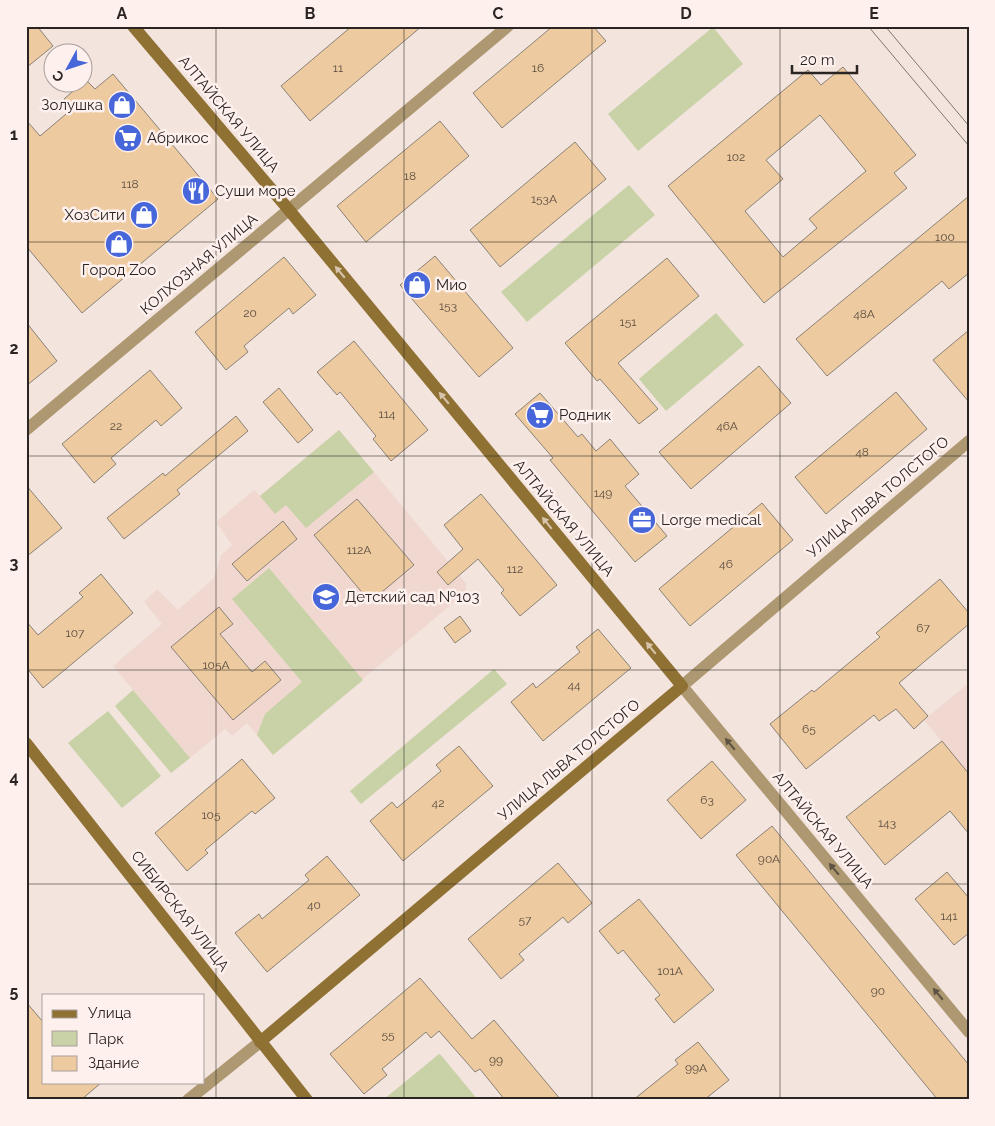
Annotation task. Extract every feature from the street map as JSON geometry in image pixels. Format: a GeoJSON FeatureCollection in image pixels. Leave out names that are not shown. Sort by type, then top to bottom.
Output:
{"type":"FeatureCollection","features":[{"type":"Feature","properties":{"kind":"main road","name":"АЛТАЙСКАЯ УЛИЦА"},"geometry":{"type":"LineString","coordinates":[[133,26],[289,210],[682,686]]}},
{"type":"Feature","properties":{"kind":"main road","name":"УЛИЦА ЛЬВА ТОЛСТОГО"},"geometry":{"type":"LineString","coordinates":[[260,1042],[682,686]]}},
{"type":"Feature","properties":{"kind":"main road","name":"СИБИРСКАЯ УЛИЦА"},"geometry":{"type":"LineString","coordinates":[[26,743],[307,1100]]}},
{"type":"Feature","properties":{"kind":"street","name":"КОЛХОЗНАЯ УЛИЦА"},"geometry":{"type":"LineString","coordinates":[[26,430],[508,26]]}},
{"type":"Feature","properties":{"kind":"street","name":"УЛИЦА ЛЬВА ТОЛСТОГО"},"geometry":{"type":"LineString","coordinates":[[682,686],[969,441]]}},
{"type":"Feature","properties":{"kind":"street","name":"АЛТАЙСКАЯ УЛИЦА"},"geometry":{"type":"LineString","coordinates":[[682,686],[969,1032]]}},
{"type":"Feature","properties":{"kind":"street","name":"УЛИЦА ЛЬВА ТОЛСТОГО"},"geometry":{"type":"LineString","coordinates":[[188,1100],[260,1042]]}},
{"type":"Feature","properties":{"kind":"shaded area","name":"Детский сад №103"},"geometry":{"type":"Polygon","coordinates":[[[339,430],[466,583],[466,592],[273,755],[247,723],[232,736],[225,729],[190,758],[113,666],[162,624],[144,602],[157,589],[178,610],[214,578],[221,555],[232,545],[216,522],[254,490],[260,496],[339,430]]]}},
{"type":"Feature","properties":{"kind":"shaded area"},"geometry":{"type":"Polygon","coordinates":[[[969,683],[969,774],[924,720],[969,683]]]}},
{"type":"Feature","properties":{"kind":"green space"},"geometry":{"type":"Polygon","coordinates":[[[713,27],[743,64],[638,151],[608,114],[713,27]]]}},
{"type":"Feature","properties":{"kind":"green space"},"geometry":{"type":"Polygon","coordinates":[[[629,185],[655,215],[527,322],[501,292],[629,185]]]}},
{"type":"Feature","properties":{"kind":"green space"},"geometry":{"type":"Polygon","coordinates":[[[716,313],[744,345],[666,411],[639,379],[716,313]]]}},
{"type":"Feature","properties":{"kind":"green space"},"geometry":{"type":"Polygon","coordinates":[[[339,430],[374,472],[306,528],[286,505],[275,514],[260,496],[339,430]]]}},
{"type":"Feature","properties":{"kind":"green space"},"geometry":{"type":"Polygon","coordinates":[[[269,568],[363,680],[273,755],[257,735],[265,714],[302,682],[232,599],[269,568]]]}},
{"type":"Feature","properties":{"kind":"green space"},"geometry":{"type":"Polygon","coordinates":[[[494,669],[507,684],[361,804],[350,791],[494,669]]]}},
{"type":"Feature","properties":{"kind":"green space"},"geometry":{"type":"Polygon","coordinates":[[[133,690],[190,758],[171,773],[115,706],[133,690]]]}},
{"type":"Feature","properties":{"kind":"green space"},"geometry":{"type":"Polygon","coordinates":[[[108,711],[161,776],[122,808],[68,743],[108,711]]]}},
{"type":"Feature","properties":{"kind":"green space"},"geometry":{"type":"Polygon","coordinates":[[[439,1054],[478,1100],[383,1100],[439,1054]]]}},
{"type":"Feature","properties":{"kind":"building"},"geometry":{"type":"Polygon","coordinates":[[[26,26],[37,26],[50,42],[42,42],[42,55],[26,68],[26,26]]]}},
{"type":"Feature","properties":{"kind":"building"},"geometry":{"type":"Polygon","coordinates":[[[352,26],[422,26],[310,121],[281,86],[352,26]]]}},
{"type":"Feature","properties":{"kind":"building"},"geometry":{"type":"Polygon","coordinates":[[[553,26],[593,26],[606,41],[502,128],[473,93],[553,26]]]}},
{"type":"Feature","properties":{"kind":"building"},"geometry":{"type":"Polygon","coordinates":[[[843,67],[916,155],[894,173],[907,188],[764,303],[668,186],[808,70],[821,85],[843,67]],[[820,115],[766,160],[783,179],[745,211],[783,257],[817,228],[809,219],[866,171],[820,115]]]}},
{"type":"Feature","properties":{"kind":"building"},"geometry":{"type":"Polygon","coordinates":[[[113,74],[218,199],[82,313],[26,246],[26,120],[40,136],[72,109],[64,99],[72,92],[92,92],[92,86],[95,89],[113,74]]]}},
{"type":"Feature","properties":{"kind":"building"},"geometry":{"type":"Polygon","coordinates":[[[440,121],[469,156],[366,242],[337,206],[440,121]]]}},
{"type":"Feature","properties":{"kind":"building"},"geometry":{"type":"Polygon","coordinates":[[[575,142],[606,179],[500,267],[470,230],[575,142]]]}},
{"type":"Feature","properties":{"kind":"building"},"geometry":{"type":"Polygon","coordinates":[[[969,196],[969,273],[949,289],[942,281],[827,376],[796,339],[969,196]]]}},
{"type":"Feature","properties":{"kind":"building"},"geometry":{"type":"Polygon","coordinates":[[[435,256],[513,348],[479,377],[400,285],[435,256]]]}},
{"type":"Feature","properties":{"kind":"building"},"geometry":{"type":"Polygon","coordinates":[[[284,257],[316,295],[293,314],[289,308],[244,346],[248,352],[226,370],[195,332],[284,257]]]}},
{"type":"Feature","properties":{"kind":"building"},"geometry":{"type":"Polygon","coordinates":[[[667,258],[699,296],[618,363],[658,409],[639,424],[600,379],[597,381],[565,343],[667,258]]]}},
{"type":"Feature","properties":{"kind":"building"},"geometry":{"type":"Polygon","coordinates":[[[26,322],[57,361],[26,386],[26,322]]]}},
{"type":"Feature","properties":{"kind":"building"},"geometry":{"type":"Polygon","coordinates":[[[969,330],[969,402],[933,360],[969,330]]]}},
{"type":"Feature","properties":{"kind":"building"},"geometry":{"type":"Polygon","coordinates":[[[354,341],[428,430],[391,461],[373,439],[376,436],[340,392],[337,395],[317,372],[354,341]]]}},
{"type":"Feature","properties":{"kind":"building"},"geometry":{"type":"Polygon","coordinates":[[[759,366],[791,403],[691,489],[659,452],[759,366]]]}},
{"type":"Feature","properties":{"kind":"building"},"geometry":{"type":"Polygon","coordinates":[[[150,370],[182,408],[161,426],[156,420],[111,458],[116,464],[94,483],[62,444],[150,370]]]}},
{"type":"Feature","properties":{"kind":"building"},"geometry":{"type":"Polygon","coordinates":[[[279,388],[313,430],[298,443],[263,402],[279,388]]]}},
{"type":"Feature","properties":{"kind":"building"},"geometry":{"type":"Polygon","coordinates":[[[896,392],[927,429],[826,514],[795,477],[896,392]]]}},
{"type":"Feature","properties":{"kind":"building"},"geometry":{"type":"Polygon","coordinates":[[[540,393],[578,437],[582,434],[596,451],[610,439],[639,474],[625,486],[667,536],[635,562],[550,460],[553,458],[515,414],[540,393]]]}},
{"type":"Feature","properties":{"kind":"building"},"geometry":{"type":"Polygon","coordinates":[[[236,416],[248,431],[177,490],[180,494],[124,539],[107,518],[163,473],[165,476],[236,416]]]}},
{"type":"Feature","properties":{"kind":"building"},"geometry":{"type":"Polygon","coordinates":[[[26,485],[62,528],[26,557],[26,485]]]}},
{"type":"Feature","properties":{"kind":"building"},"geometry":{"type":"Polygon","coordinates":[[[481,494],[557,585],[520,616],[501,593],[504,590],[478,559],[448,585],[437,572],[463,549],[444,525],[481,494]]]}},
{"type":"Feature","properties":{"kind":"building"},"geometry":{"type":"Polygon","coordinates":[[[357,499],[414,565],[370,602],[314,535],[357,499]]]}},
{"type":"Feature","properties":{"kind":"building"},"geometry":{"type":"Polygon","coordinates":[[[762,503],[793,540],[690,626],[659,589],[762,503]]]}},
{"type":"Feature","properties":{"kind":"building"},"geometry":{"type":"Polygon","coordinates":[[[283,521],[297,539],[247,581],[232,564],[283,521]]]}},
{"type":"Feature","properties":{"kind":"building"},"geometry":{"type":"Polygon","coordinates":[[[101,574],[133,613],[43,688],[26,667],[26,621],[38,635],[83,597],[79,593],[101,574]]]}},
{"type":"Feature","properties":{"kind":"building"},"geometry":{"type":"Polygon","coordinates":[[[940,579],[969,613],[969,624],[899,683],[928,716],[914,729],[896,709],[879,721],[874,715],[806,769],[770,724],[812,690],[814,692],[880,637],[876,633],[940,579]]]}},
{"type":"Feature","properties":{"kind":"building"},"geometry":{"type":"Polygon","coordinates":[[[219,607],[233,624],[220,634],[252,672],[265,661],[281,680],[233,720],[171,647],[219,607]]]}},
{"type":"Feature","properties":{"kind":"building"},"geometry":{"type":"Polygon","coordinates":[[[460,616],[471,631],[455,643],[444,628],[460,616]]]}},
{"type":"Feature","properties":{"kind":"building"},"geometry":{"type":"Polygon","coordinates":[[[598,629],[631,668],[543,741],[511,702],[533,683],[536,688],[580,652],[576,647],[598,629]]]}},
{"type":"Feature","properties":{"kind":"building"},"geometry":{"type":"Polygon","coordinates":[[[942,741],[969,774],[969,834],[950,811],[885,865],[846,817],[942,741]]]}},
{"type":"Feature","properties":{"kind":"building"},"geometry":{"type":"Polygon","coordinates":[[[459,746],[493,786],[403,861],[370,821],[392,802],[397,808],[441,771],[436,765],[459,746]]]}},
{"type":"Feature","properties":{"kind":"building"},"geometry":{"type":"Polygon","coordinates":[[[242,759],[275,798],[255,814],[252,811],[205,850],[208,853],[187,871],[155,833],[242,759]]]}},
{"type":"Feature","properties":{"kind":"building"},"geometry":{"type":"Polygon","coordinates":[[[712,761],[746,800],[701,839],[667,800],[712,761]]]}},
{"type":"Feature","properties":{"kind":"building"},"geometry":{"type":"Polygon","coordinates":[[[772,826],[969,1065],[969,1100],[938,1100],[736,855],[772,826]]]}},
{"type":"Feature","properties":{"kind":"building"},"geometry":{"type":"Polygon","coordinates":[[[327,856],[360,895],[267,972],[235,933],[259,914],[262,919],[309,880],[305,875],[327,856]]]}},
{"type":"Feature","properties":{"kind":"building"},"geometry":{"type":"Polygon","coordinates":[[[558,863],[592,903],[568,923],[563,917],[519,954],[524,960],[501,979],[468,939],[558,863]]]}},
{"type":"Feature","properties":{"kind":"building"},"geometry":{"type":"Polygon","coordinates":[[[947,872],[969,898],[969,933],[954,945],[915,899],[947,872]]]}},
{"type":"Feature","properties":{"kind":"building"},"geometry":{"type":"Polygon","coordinates":[[[639,899],[714,990],[674,1023],[655,999],[660,995],[623,950],[618,954],[599,931],[639,899]]]}},
{"type":"Feature","properties":{"kind":"building"},"geometry":{"type":"Polygon","coordinates":[[[420,978],[472,1039],[494,1020],[561,1100],[505,1100],[480,1069],[475,1072],[439,1031],[431,1038],[426,1032],[382,1069],[387,1075],[364,1094],[330,1054],[420,978]]]}},
{"type":"Feature","properties":{"kind":"building"},"geometry":{"type":"Polygon","coordinates":[[[26,1002],[42,1021],[42,1084],[100,1084],[81,1100],[26,1100],[26,1002]]]}},
{"type":"Feature","properties":{"kind":"building"},"geometry":{"type":"Polygon","coordinates":[[[698,1042],[729,1080],[704,1100],[633,1100],[678,1064],[675,1060],[698,1042]]]}},
{"type":"Feature","properties":{"kind":"tram line"},"geometry":{"type":"LineString","coordinates":[[868,26],[969,146]]}},
{"type":"Feature","properties":{"kind":"tram line"},"geometry":{"type":"LineString","coordinates":[[885,26],[969,126]]}},
{"type":"Feature","properties":{"kind":"place","name":"Золушка"},"geometry":{"type":"Point","coordinates":[122,105]}},
{"type":"Feature","properties":{"kind":"place","name":"Абрикос"},"geometry":{"type":"Point","coordinates":[128,138]}},
{"type":"Feature","properties":{"kind":"place","name":"Суши море"},"geometry":{"type":"Point","coordinates":[196,191]}},
{"type":"Feature","properties":{"kind":"place","name":"ХозСити"},"geometry":{"type":"Point","coordinates":[144,215]}},
{"type":"Feature","properties":{"kind":"place","name":"Город Zoo"},"geometry":{"type":"Point","coordinates":[119,244]}},
{"type":"Feature","properties":{"kind":"place","name":"Мио"},"geometry":{"type":"Point","coordinates":[417,285]}},
{"type":"Feature","properties":{"kind":"place","name":"Родник"},"geometry":{"type":"Point","coordinates":[540,415]}},
{"type":"Feature","properties":{"kind":"place","name":"Lorge medical"},"geometry":{"type":"Point","coordinates":[642,520]}},
{"type":"Feature","properties":{"kind":"place","name":"Детский сад №103"},"geometry":{"type":"Point","coordinates":[326,597]}}]}
